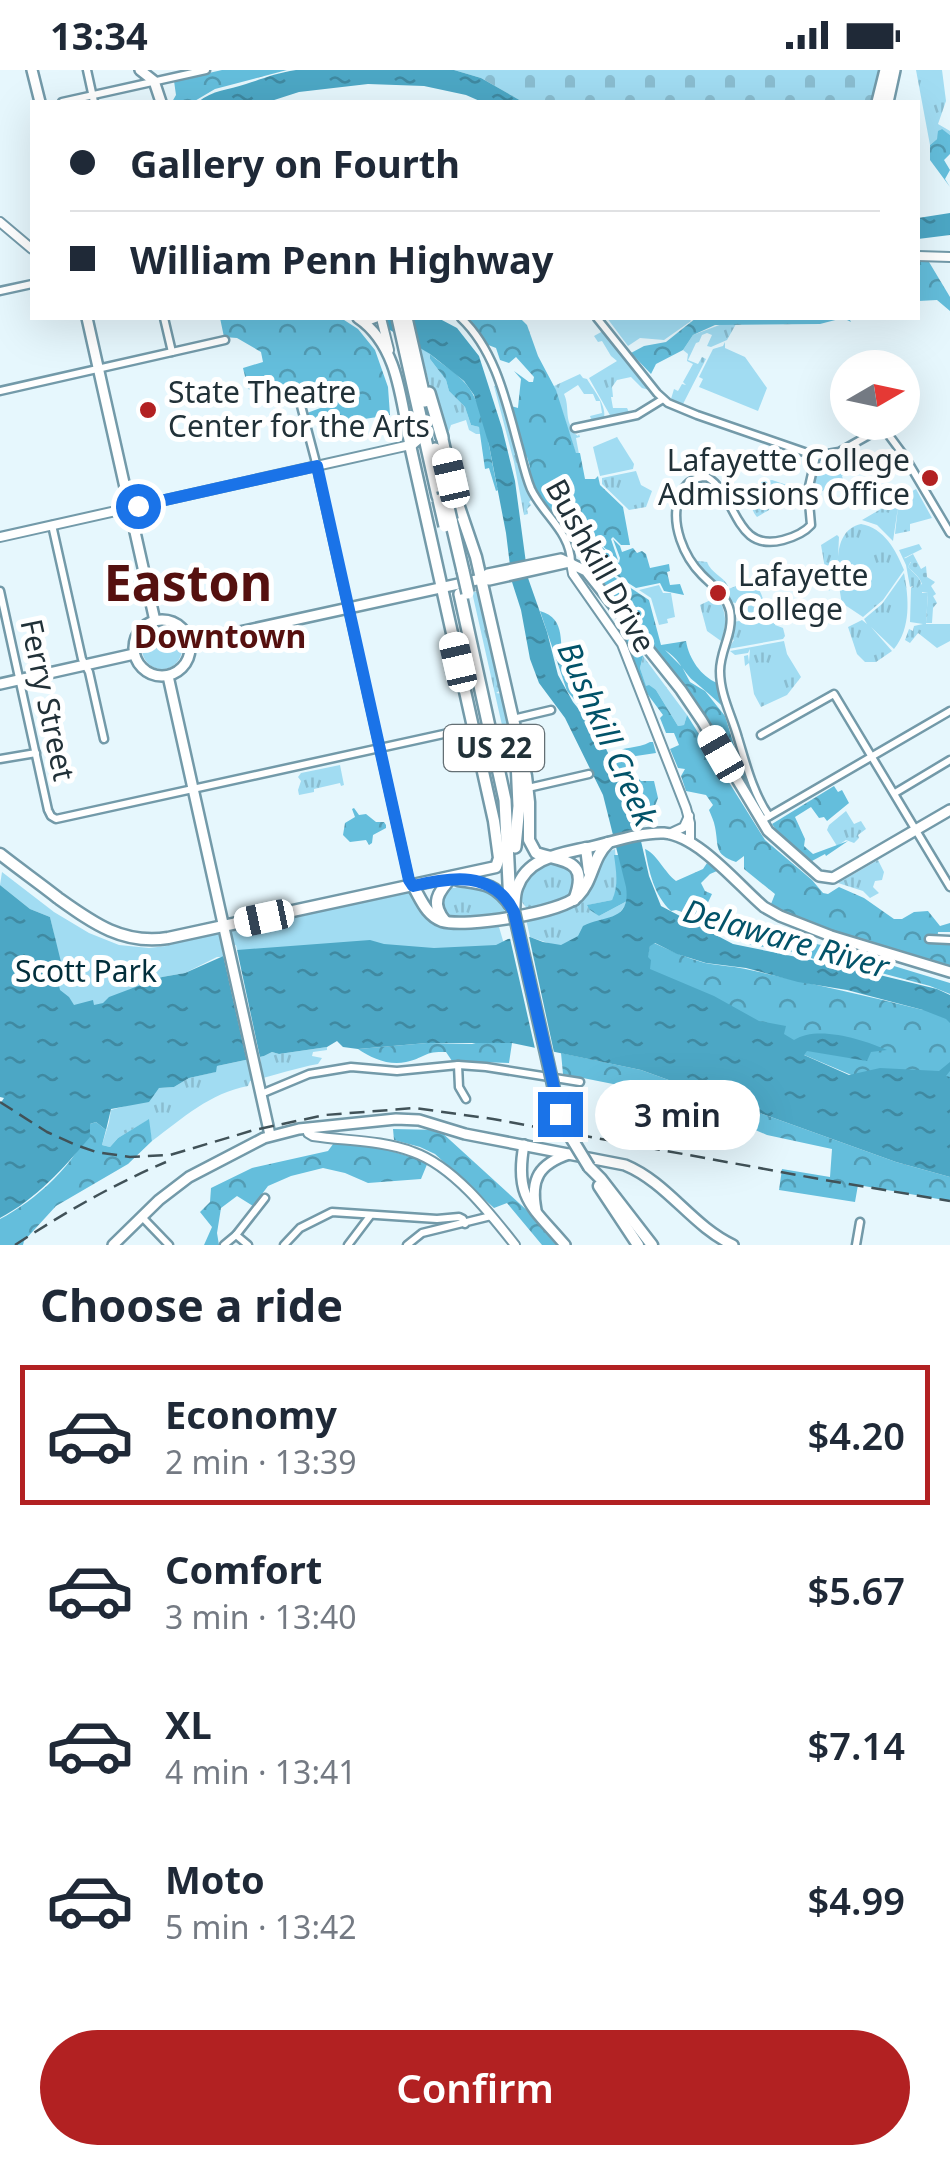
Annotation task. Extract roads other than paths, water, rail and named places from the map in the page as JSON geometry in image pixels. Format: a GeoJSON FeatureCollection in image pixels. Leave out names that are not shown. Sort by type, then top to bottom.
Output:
{"type":"FeatureCollection","features":[{"type":"Feature","properties":{"kind":"highway"},"geometry":{"type":"LineString","coordinates":[[878,100],[886,70]]}},
{"type":"Feature","properties":{"kind":"highway"},"geometry":{"type":"LineString","coordinates":[[887,100],[894,70]]}},
{"type":"Feature","properties":{"kind":"highway","name":"US 22"},"geometry":{"type":"LineString","coordinates":[[399,320],[510,780],[515,847],[513,903]]}},
{"type":"Feature","properties":{"kind":"highway","name":"US 22"},"geometry":{"type":"LineString","coordinates":[[406,320],[406,341]]}},
{"type":"Feature","properties":{"kind":"highway"},"geometry":{"type":"LineString","coordinates":[[406,341],[442,438],[470,536],[528,788],[530,846],[536,853],[566,860],[576,870],[579,885],[574,900]]}},
{"type":"Feature","properties":{"kind":"highway"},"geometry":{"type":"LineString","coordinates":[[0,854],[88,920],[114,934],[141,940],[158,940],[489,870],[497,865],[496,834],[410,445],[418,435],[406,380],[406,341]]}},
{"type":"Feature","properties":{"kind":"highway"},"geometry":{"type":"LineString","coordinates":[[426,518],[434,518],[457,501]]}},
{"type":"Feature","properties":{"kind":"highway","name":"US 22"},"geometry":{"type":"LineString","coordinates":[[464,594],[505,800],[513,903],[558,1107],[596,1182],[638,1245]]}},
{"type":"Feature","properties":{"kind":"highway"},"geometry":{"type":"LineString","coordinates":[[473,728],[488,753],[505,800]]}},
{"type":"Feature","properties":{"kind":"highway"},"geometry":{"type":"LineString","coordinates":[[515,847],[520,806],[516,737]]}},
{"type":"Feature","properties":{"kind":"highway"},"geometry":{"type":"LineString","coordinates":[[413,886],[429,912],[446,922],[503,919],[574,900],[585,887],[598,854],[611,842]]}},
{"type":"Feature","properties":{"kind":"highway"},"geometry":{"type":"LineString","coordinates":[[452,877],[491,886],[513,903],[528,870],[548,856],[586,848],[588,878]]}},
{"type":"Feature","properties":{"kind":"highway"},"geometry":{"type":"LineString","coordinates":[[446,922],[436,900],[452,877]]}},
{"type":"Feature","properties":{"kind":"highway","name":"US 22"},"geometry":{"type":"LineString","coordinates":[[589,1167],[652,1245]]}},
{"type":"Feature","properties":{"kind":"main road"},"geometry":{"type":"LineString","coordinates":[[32,70],[40,100]]}},
{"type":"Feature","properties":{"kind":"main road"},"geometry":{"type":"LineString","coordinates":[[140,70],[154,82],[160,100]]}},
{"type":"Feature","properties":{"kind":"main road"},"geometry":{"type":"LineString","coordinates":[[87,320],[155,621]]}},
{"type":"Feature","properties":{"kind":"main road"},"geometry":{"type":"LineString","coordinates":[[372,320],[390,354],[410,445]]}},
{"type":"Feature","properties":{"kind":"main road"},"geometry":{"type":"LineString","coordinates":[[189,643],[489,580],[561,559],[588,574],[681,690],[788,851],[819,876],[836,876],[950,810]]}},
{"type":"Feature","properties":{"kind":"main road"},"geometry":{"type":"LineString","coordinates":[[155,621],[177,625],[189,643],[184,665],[168,676],[148,672],[134,654],[138,634],[155,621]]}},
{"type":"Feature","properties":{"kind":"main road"},"geometry":{"type":"LineString","coordinates":[[0,684],[134,654]]}},
{"type":"Feature","properties":{"kind":"main road"},"geometry":{"type":"LineString","coordinates":[[168,676],[270,1136]]}},
{"type":"Feature","properties":{"kind":"main road"},"geometry":{"type":"LineString","coordinates":[[586,848],[669,834],[690,842],[770,911],[831,936],[950,972]]}},
{"type":"Feature","properties":{"kind":"main road"},"geometry":{"type":"LineString","coordinates":[[114,1245],[141,1216],[190,1176],[270,1136],[307,1128],[414,1119],[465,1134],[614,1161],[645,1175],[704,1227],[733,1245]]}},
{"type":"Feature","properties":{"kind":"main road"},"geometry":{"type":"LineString","coordinates":[[527,1146],[520,1167],[523,1192],[565,1245]]}},
{"type":"Feature","properties":{"kind":"main road"},"geometry":{"type":"LineString","coordinates":[[537,1211],[534,1189],[538,1176],[549,1163],[571,1153]]}},
{"type":"Feature","properties":{"kind":"street"},"geometry":{"type":"LineString","coordinates":[[87,70],[94,99],[206,70]]}},
{"type":"Feature","properties":{"kind":"street"},"geometry":{"type":"LineString","coordinates":[[152,70],[154,82]]}},
{"type":"Feature","properties":{"kind":"street"},"geometry":{"type":"LineString","coordinates":[[0,222],[30,247]]}},
{"type":"Feature","properties":{"kind":"street"},"geometry":{"type":"LineString","coordinates":[[920,256],[950,256]]}},
{"type":"Feature","properties":{"kind":"street"},"geometry":{"type":"LineString","coordinates":[[0,291],[30,284]]}},
{"type":"Feature","properties":{"kind":"street"},"geometry":{"type":"LineString","coordinates":[[164,320],[172,352]]}},
{"type":"Feature","properties":{"kind":"street"},"geometry":{"type":"LineString","coordinates":[[372,320],[390,354]]}},
{"type":"Feature","properties":{"kind":"street","name":"Bushkill Drive"},"geometry":{"type":"LineString","coordinates":[[463,320],[482,343],[503,392],[528,483],[571,549],[573,574],[622,644],[688,816],[690,842]]}},
{"type":"Feature","properties":{"kind":"street"},"geometry":{"type":"LineString","coordinates":[[599,320],[663,399],[706,418],[816,456],[840,452],[877,431],[889,433],[950,537]]}},
{"type":"Feature","properties":{"kind":"street"},"geometry":{"type":"LineString","coordinates":[[0,391],[225,340]]}},
{"type":"Feature","properties":{"kind":"street"},"geometry":{"type":"LineString","coordinates":[[575,428],[637,414],[663,399]]}},
{"type":"Feature","properties":{"kind":"street"},"geometry":{"type":"LineString","coordinates":[[300,402],[413,886]]}},
{"type":"Feature","properties":{"kind":"street"},"geometry":{"type":"LineString","coordinates":[[0,537],[410,445]]}},
{"type":"Feature","properties":{"kind":"street"},"geometry":{"type":"LineString","coordinates":[[816,456],[808,491],[812,522],[809,529],[773,542],[752,537],[740,526],[722,490],[703,477],[685,485],[676,510],[688,556],[721,592],[728,606],[731,624],[720,663],[721,685],[765,819],[950,711]]}},
{"type":"Feature","properties":{"kind":"street"},"geometry":{"type":"LineString","coordinates":[[52,525],[104,739]]}},
{"type":"Feature","properties":{"kind":"street","name":"Ferry Street"},"geometry":{"type":"LineString","coordinates":[[0,591],[48,810],[54,818],[193,789]]}},
{"type":"Feature","properties":{"kind":"street"},"geometry":{"type":"LineString","coordinates":[[761,734],[835,695],[950,887]]}},
{"type":"Feature","properties":{"kind":"street"},"geometry":{"type":"LineString","coordinates":[[512,719],[551,710]]}},
{"type":"Feature","properties":{"kind":"street"},"geometry":{"type":"LineString","coordinates":[[193,789],[473,728]]}},
{"type":"Feature","properties":{"kind":"street"},"geometry":{"type":"LineString","coordinates":[[0,759],[36,752]]}},
{"type":"Feature","properties":{"kind":"street"},"geometry":{"type":"LineString","coordinates":[[895,792],[950,760]]}},
{"type":"Feature","properties":{"kind":"street"},"geometry":{"type":"LineString","coordinates":[[528,788],[589,774]]}},
{"type":"Feature","properties":{"kind":"street"},"geometry":{"type":"LineString","coordinates":[[669,834],[684,827],[688,816]]}},
{"type":"Feature","properties":{"kind":"street"},"geometry":{"type":"LineString","coordinates":[[929,938],[950,940]]}},
{"type":"Feature","properties":{"kind":"street"},"geometry":{"type":"LineString","coordinates":[[458,1065],[460,1088],[466,1099]]}},
{"type":"Feature","properties":{"kind":"street"},"geometry":{"type":"LineString","coordinates":[[261,1094],[297,1078],[351,1067],[397,1071],[486,1066],[580,1082]]}},
{"type":"Feature","properties":{"kind":"street"},"geometry":{"type":"LineString","coordinates":[[307,1128],[313,1136],[392,1146],[424,1157],[451,1175],[515,1245]]}},
{"type":"Feature","properties":{"kind":"street"},"geometry":{"type":"LineString","coordinates":[[224,1245],[265,1198]]}},
{"type":"Feature","properties":{"kind":"street"},"geometry":{"type":"LineString","coordinates":[[284,1245],[300,1228],[329,1213],[459,1217],[465,1224]]}},
{"type":"Feature","properties":{"kind":"street"},"geometry":{"type":"LineString","coordinates":[[141,1216],[169,1245]]}},
{"type":"Feature","properties":{"kind":"street"},"geometry":{"type":"LineString","coordinates":[[348,1245],[371,1216]]}},
{"type":"Feature","properties":{"kind":"street"},"geometry":{"type":"LineString","coordinates":[[407,1245],[417,1236],[491,1216]]}},
{"type":"Feature","properties":{"kind":"street"},"geometry":{"type":"LineString","coordinates":[[856,1245],[860,1222]]}},
{"type":"Feature","properties":{"kind":"street"},"geometry":{"type":"LineString","coordinates":[[236,1235],[248,1245]]}},
{"type":"Feature","properties":{"kind":"water"},"geometry":{"type":"Polygon","coordinates":[[[296,70],[454,70],[481,78],[520,100],[477,100],[424,86],[368,84],[299,92],[274,100],[201,100],[296,70]]]}},
{"type":"Feature","properties":{"kind":"water"},"geometry":{"type":"Polygon","coordinates":[[[950,213],[950,235],[920,239],[920,218],[950,213]]]}},
{"type":"Feature","properties":{"kind":"water"},"geometry":{"type":"Polygon","coordinates":[[[373,320],[442,320],[457,328],[479,356],[515,481],[528,578],[558,675],[573,702],[599,734],[627,793],[661,906],[733,944],[937,989],[950,995],[950,1023],[923,1010],[847,990],[706,963],[655,943],[650,946],[650,969],[714,996],[759,1021],[786,1026],[784,1034],[794,1040],[827,1034],[887,1050],[871,1052],[867,1061],[807,1051],[804,1055],[849,1075],[880,1068],[939,1071],[950,1062],[946,1076],[950,1077],[950,1177],[896,1162],[641,1070],[512,1043],[427,1043],[358,1049],[343,1047],[337,1041],[327,1047],[272,1052],[217,1066],[216,1072],[189,1078],[174,1087],[159,1088],[149,1102],[111,1109],[106,1130],[96,1122],[90,1124],[90,1137],[60,1171],[26,1202],[0,1218],[0,1104],[4,1098],[0,1097],[0,885],[30,909],[50,917],[61,962],[60,990],[74,1005],[93,1000],[94,1005],[103,1003],[109,997],[162,977],[185,973],[237,950],[370,940],[434,948],[496,945],[508,939],[530,937],[561,945],[578,936],[583,926],[615,916],[624,906],[626,887],[603,795],[565,718],[539,683],[530,659],[512,582],[489,445],[474,395],[464,381],[430,354],[373,320]]]}},
{"type":"Feature","properties":{"kind":"railway"},"geometry":{"type":"LineString","coordinates":[[0,1102],[76,1145],[130,1157],[170,1155],[254,1130],[325,1115],[415,1108],[950,1201]]}},
{"type":"Feature","properties":{"kind":"railway"},"geometry":{"type":"LineString","coordinates":[[15,1245],[89,1200],[166,1162]]}},
{"type":"Feature","properties":{"kind":"place","name":"State Theatre Center for the Arts"},"geometry":{"type":"Point","coordinates":[148,410]}},
{"type":"Feature","properties":{"kind":"place","name":"Lafayette College Admissions Office"},"geometry":{"type":"Point","coordinates":[930,478]}},
{"type":"Feature","properties":{"kind":"place","name":"Lafayette College"},"geometry":{"type":"Point","coordinates":[718,593]}},
{"type":"Feature","properties":{"kind":"district","name":"Easton"},"geometry":{"type":"Point","coordinates":[188,583]}},
{"type":"Feature","properties":{"kind":"district","name":"Downtown"},"geometry":{"type":"Point","coordinates":[220,637]}},
{"type":"Feature","properties":{"kind":"water label","name":"Bushkill Creek"},"geometry":{"type":"Point","coordinates":[607,734]}},
{"type":"Feature","properties":{"kind":"water label","name":"Delaware River"},"geometry":{"type":"Point","coordinates":[786,939]}},
{"type":"Feature","properties":{"kind":"park label","name":"Scott Park"},"geometry":{"type":"Point","coordinates":[86,972]}}]}
